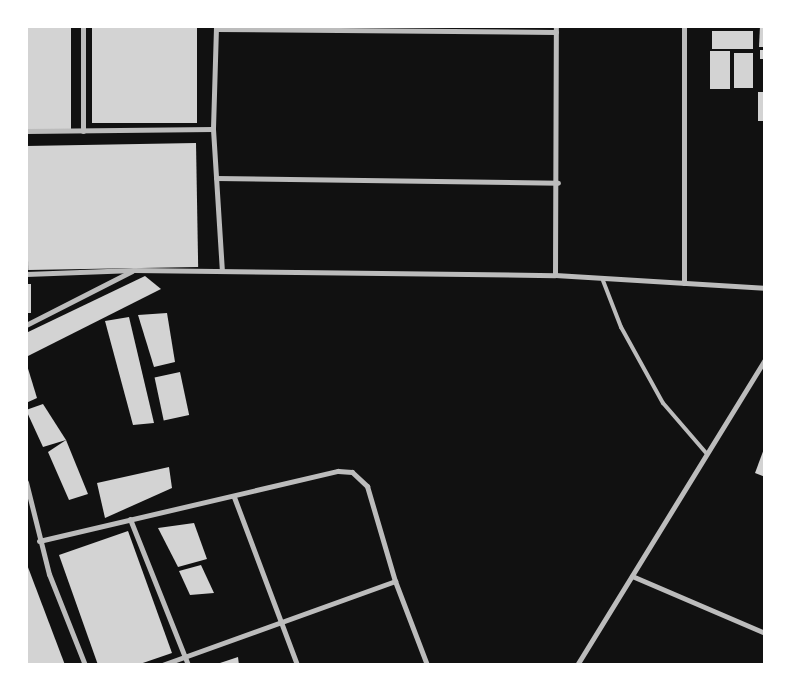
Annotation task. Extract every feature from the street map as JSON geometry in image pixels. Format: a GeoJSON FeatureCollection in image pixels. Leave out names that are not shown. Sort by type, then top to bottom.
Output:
{"type":"FeatureCollection","features":[{"type":"Feature","properties":{"kind":"street"},"geometry":{"type":"LineString","coordinates":[[83,26],[83,132]]}},
{"type":"Feature","properties":{"kind":"street"},"geometry":{"type":"LineString","coordinates":[[684,26],[684,283]]}},
{"type":"Feature","properties":{"kind":"street"},"geometry":{"type":"LineString","coordinates":[[222,271],[213,129],[216,28],[556,29],[558,183],[555,275]]}},
{"type":"Feature","properties":{"kind":"street"},"geometry":{"type":"LineString","coordinates":[[26,132],[213,129]]}},
{"type":"Feature","properties":{"kind":"street"},"geometry":{"type":"LineString","coordinates":[[216,178],[558,183]]}},
{"type":"Feature","properties":{"kind":"street"},"geometry":{"type":"LineString","coordinates":[[26,274],[134,270],[555,275],[765,288]]}},
{"type":"Feature","properties":{"kind":"street"},"geometry":{"type":"LineString","coordinates":[[26,325],[134,270]]}},
{"type":"Feature","properties":{"kind":"street"},"geometry":{"type":"LineString","coordinates":[[577,665],[765,359]]}},
{"type":"Feature","properties":{"kind":"street"},"geometry":{"type":"LineString","coordinates":[[39,540],[234,497],[338,471],[352,472],[367,486],[395,582],[427,665]]}},
{"type":"Feature","properties":{"kind":"street"},"geometry":{"type":"LineString","coordinates":[[26,482],[39,540],[85,665]]}},
{"type":"Feature","properties":{"kind":"street"},"geometry":{"type":"LineString","coordinates":[[234,497],[280,624],[297,665]]}},
{"type":"Feature","properties":{"kind":"street"},"geometry":{"type":"LineString","coordinates":[[130,519],[188,665]]}},
{"type":"Feature","properties":{"kind":"street"},"geometry":{"type":"LineString","coordinates":[[632,576],[765,633]]}},
{"type":"Feature","properties":{"kind":"street"},"geometry":{"type":"LineString","coordinates":[[162,665],[395,582]]}},
{"type":"Feature","properties":{"kind":"lane"},"geometry":{"type":"LineString","coordinates":[[602,278],[622,326],[663,403],[707,454]]}},
{"type":"Feature","properties":{"kind":"building"},"geometry":{"type":"Polygon","coordinates":[[[26,26],[71,26],[71,131],[26,131],[26,26]]]}},
{"type":"Feature","properties":{"kind":"building"},"geometry":{"type":"Polygon","coordinates":[[[92,26],[197,26],[197,123],[92,123],[92,26]]]}},
{"type":"Feature","properties":{"kind":"building"},"geometry":{"type":"Polygon","coordinates":[[[760,26],[765,26],[765,47],[759,47],[760,26]]]}},
{"type":"Feature","properties":{"kind":"building"},"geometry":{"type":"Polygon","coordinates":[[[712,31],[753,31],[753,49],[712,49],[712,31]]]}},
{"type":"Feature","properties":{"kind":"building"},"geometry":{"type":"Polygon","coordinates":[[[760,50],[765,50],[765,59],[760,59],[760,50]]]}},
{"type":"Feature","properties":{"kind":"building"},"geometry":{"type":"Polygon","coordinates":[[[710,51],[730,51],[730,89],[710,89],[710,51]]]}},
{"type":"Feature","properties":{"kind":"building"},"geometry":{"type":"Polygon","coordinates":[[[734,53],[753,53],[753,88],[734,88],[734,53]]]}},
{"type":"Feature","properties":{"kind":"building"},"geometry":{"type":"Polygon","coordinates":[[[758,92],[765,92],[765,121],[758,121],[758,92]]]}},
{"type":"Feature","properties":{"kind":"building"},"geometry":{"type":"Polygon","coordinates":[[[196,143],[198,267],[28,270],[26,146],[196,143]]]}},
{"type":"Feature","properties":{"kind":"building"},"geometry":{"type":"Polygon","coordinates":[[[145,276],[161,289],[26,357],[26,333],[145,276]]]}},
{"type":"Feature","properties":{"kind":"building"},"geometry":{"type":"Polygon","coordinates":[[[26,284],[31,284],[31,313],[26,313],[26,284]]]}},
{"type":"Feature","properties":{"kind":"building"},"geometry":{"type":"Polygon","coordinates":[[[167,313],[175,362],[154,367],[138,315],[167,313]]]}},
{"type":"Feature","properties":{"kind":"building"},"geometry":{"type":"Polygon","coordinates":[[[129,317],[154,423],[133,425],[105,321],[129,317]]]}},
{"type":"Feature","properties":{"kind":"building"},"geometry":{"type":"Polygon","coordinates":[[[26,362],[37,398],[26,403],[26,362]]]}},
{"type":"Feature","properties":{"kind":"building"},"geometry":{"type":"Polygon","coordinates":[[[180,372],[189,415],[164,420],[155,377],[180,372]]]}},
{"type":"Feature","properties":{"kind":"building"},"geometry":{"type":"Polygon","coordinates":[[[43,404],[66,440],[43,447],[26,410],[43,404]]]}},
{"type":"Feature","properties":{"kind":"building"},"geometry":{"type":"Polygon","coordinates":[[[66,440],[88,494],[69,500],[48,452],[66,440]]]}},
{"type":"Feature","properties":{"kind":"building"},"geometry":{"type":"Polygon","coordinates":[[[765,446],[765,477],[755,473],[765,446]]]}},
{"type":"Feature","properties":{"kind":"building"},"geometry":{"type":"Polygon","coordinates":[[[169,467],[172,488],[105,518],[97,483],[169,467]]]}},
{"type":"Feature","properties":{"kind":"building"},"geometry":{"type":"Polygon","coordinates":[[[194,523],[207,559],[178,567],[158,528],[194,523]]]}},
{"type":"Feature","properties":{"kind":"building"},"geometry":{"type":"Polygon","coordinates":[[[128,531],[172,653],[137,665],[98,665],[59,555],[128,531]]]}},
{"type":"Feature","properties":{"kind":"building"},"geometry":{"type":"Polygon","coordinates":[[[26,562],[65,665],[26,665],[26,562]]]}},
{"type":"Feature","properties":{"kind":"building"},"geometry":{"type":"Polygon","coordinates":[[[201,565],[214,593],[190,595],[179,571],[201,565]]]}},
{"type":"Feature","properties":{"kind":"building"},"geometry":{"type":"Polygon","coordinates":[[[238,657],[239,665],[217,665],[217,664],[238,657]]]}}]}
